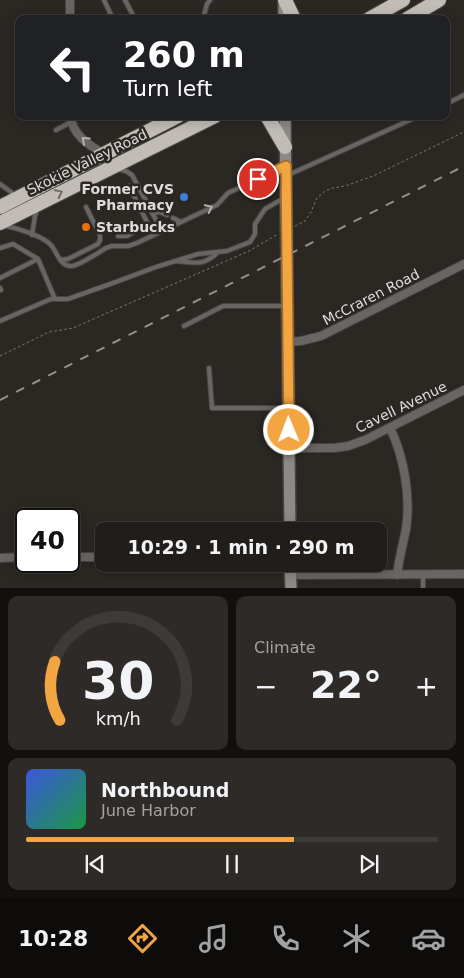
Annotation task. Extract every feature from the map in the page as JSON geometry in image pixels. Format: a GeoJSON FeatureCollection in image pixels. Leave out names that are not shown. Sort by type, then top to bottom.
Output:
{"type":"FeatureCollection","features":[{"type":"Feature","properties":{"kind":"highway"},"geometry":{"type":"LineString","coordinates":[[284,0],[284,15]]}},
{"type":"Feature","properties":{"kind":"highway"},"geometry":{"type":"LineString","coordinates":[[376,15],[403,0]]}},
{"type":"Feature","properties":{"kind":"highway"},"geometry":{"type":"LineString","coordinates":[[414,15],[439,0]]}},
{"type":"Feature","properties":{"kind":"highway","name":"Skokie Valley Road"},"geometry":{"type":"LineString","coordinates":[[0,207],[170,120]]}},
{"type":"Feature","properties":{"kind":"highway","name":"Skokie Valley Road"},"geometry":{"type":"LineString","coordinates":[[0,224],[207,120]]}},
{"type":"Feature","properties":{"kind":"highway"},"geometry":{"type":"LineString","coordinates":[[269,120],[286,147]]}},
{"type":"Feature","properties":{"kind":"street"},"geometry":{"type":"LineString","coordinates":[[70,0],[70,15]]}},
{"type":"Feature","properties":{"kind":"street"},"geometry":{"type":"LineString","coordinates":[[72,120],[79,135],[89,145],[104,154]]}},
{"type":"Feature","properties":{"kind":"street"},"geometry":{"type":"LineString","coordinates":[[285,120],[290,522]]}},
{"type":"Feature","properties":{"kind":"street","name":"McCraren Road"},"geometry":{"type":"LineString","coordinates":[[287,342],[301,342],[321,336],[464,264]]}},
{"type":"Feature","properties":{"kind":"street","name":"Cavell Avenue"},"geometry":{"type":"LineString","coordinates":[[289,448],[334,448],[348,446],[390,428],[464,390]]}},
{"type":"Feature","properties":{"kind":"street"},"geometry":{"type":"LineString","coordinates":[[390,428],[401,460],[407,500],[406,529],[397,575]]}},
{"type":"Feature","properties":{"kind":"street"},"geometry":{"type":"LineString","coordinates":[[0,558],[15,557]]}},
{"type":"Feature","properties":{"kind":"street"},"geometry":{"type":"LineString","coordinates":[[80,557],[95,557]]}},
{"type":"Feature","properties":{"kind":"street"},"geometry":{"type":"LineString","coordinates":[[290,572],[291,588]]}},
{"type":"Feature","properties":{"kind":"street"},"geometry":{"type":"LineString","coordinates":[[344,572],[397,575],[464,574]]}},
{"type":"Feature","properties":{"kind":"lane"},"geometry":{"type":"LineString","coordinates":[[104,0],[111,15]]}},
{"type":"Feature","properties":{"kind":"lane"},"geometry":{"type":"LineString","coordinates":[[125,0],[132,15]]}},
{"type":"Feature","properties":{"kind":"lane"},"geometry":{"type":"LineString","coordinates":[[205,15],[207,4],[210,0]]}},
{"type":"Feature","properties":{"kind":"lane"},"geometry":{"type":"LineString","coordinates":[[450,102],[464,95]]}},
{"type":"Feature","properties":{"kind":"lane"},"geometry":{"type":"LineString","coordinates":[[56,130],[70,120]]}},
{"type":"Feature","properties":{"kind":"lane"},"geometry":{"type":"LineString","coordinates":[[0,224],[44,239],[66,266],[73,266],[106,248],[132,245],[181,222],[217,204],[228,192],[286,171],[409,120]]}},
{"type":"Feature","properties":{"kind":"lane"},"geometry":{"type":"LineString","coordinates":[[110,168],[126,171],[132,176],[162,231]]}},
{"type":"Feature","properties":{"kind":"lane"},"geometry":{"type":"LineString","coordinates":[[0,184],[19,197]]}},
{"type":"Feature","properties":{"kind":"lane"},"geometry":{"type":"LineString","coordinates":[[129,186],[148,224],[144,226]]}},
{"type":"Feature","properties":{"kind":"lane"},"geometry":{"type":"LineString","coordinates":[[0,321],[51,299],[68,299],[174,261],[198,254],[227,251],[250,242],[255,234],[255,224],[265,209],[286,197]]}},
{"type":"Feature","properties":{"kind":"lane"},"geometry":{"type":"LineString","coordinates":[[32,235],[35,216],[40,203]]}},
{"type":"Feature","properties":{"kind":"lane"},"geometry":{"type":"LineString","coordinates":[[60,260],[68,259],[98,244],[100,240],[100,235],[86,207]]}},
{"type":"Feature","properties":{"kind":"lane"},"geometry":{"type":"LineString","coordinates":[[152,213],[160,212],[167,215]]}},
{"type":"Feature","properties":{"kind":"lane"},"geometry":{"type":"LineString","coordinates":[[173,218],[181,222]]}},
{"type":"Feature","properties":{"kind":"lane"},"geometry":{"type":"LineString","coordinates":[[118,236],[127,236],[139,229]]}},
{"type":"Feature","properties":{"kind":"lane"},"geometry":{"type":"LineString","coordinates":[[0,248],[13,244],[38,259],[54,299]]}},
{"type":"Feature","properties":{"kind":"lane"},"geometry":{"type":"LineString","coordinates":[[174,261],[203,263],[213,258],[219,252]]}},
{"type":"Feature","properties":{"kind":"lane"},"geometry":{"type":"LineString","coordinates":[[0,278],[38,259]]}},
{"type":"Feature","properties":{"kind":"lane"},"geometry":{"type":"LineString","coordinates":[[184,326],[223,306],[287,306]]}},
{"type":"Feature","properties":{"kind":"lane"},"geometry":{"type":"LineString","coordinates":[[209,368],[212,408],[288,408]]}},
{"type":"Feature","properties":{"kind":"lane"},"geometry":{"type":"LineString","coordinates":[[422,588],[423,574]]}},
{"type":"Feature","properties":{"kind":"railway"},"geometry":{"type":"LineString","coordinates":[[0,400],[464,166]]}},
{"type":"Feature","properties":{"kind":"place","name":"Former CVS Pharmacy"},"geometry":{"type":"Point","coordinates":[184,197]}},
{"type":"Feature","properties":{"kind":"place","name":"Starbucks"},"geometry":{"type":"Point","coordinates":[86,227]}},
{"type":"Feature","properties":{"kind":"route"},"geometry":{"type":"LineString","coordinates":[[258,179],[286,166],[289,430]]}}]}
